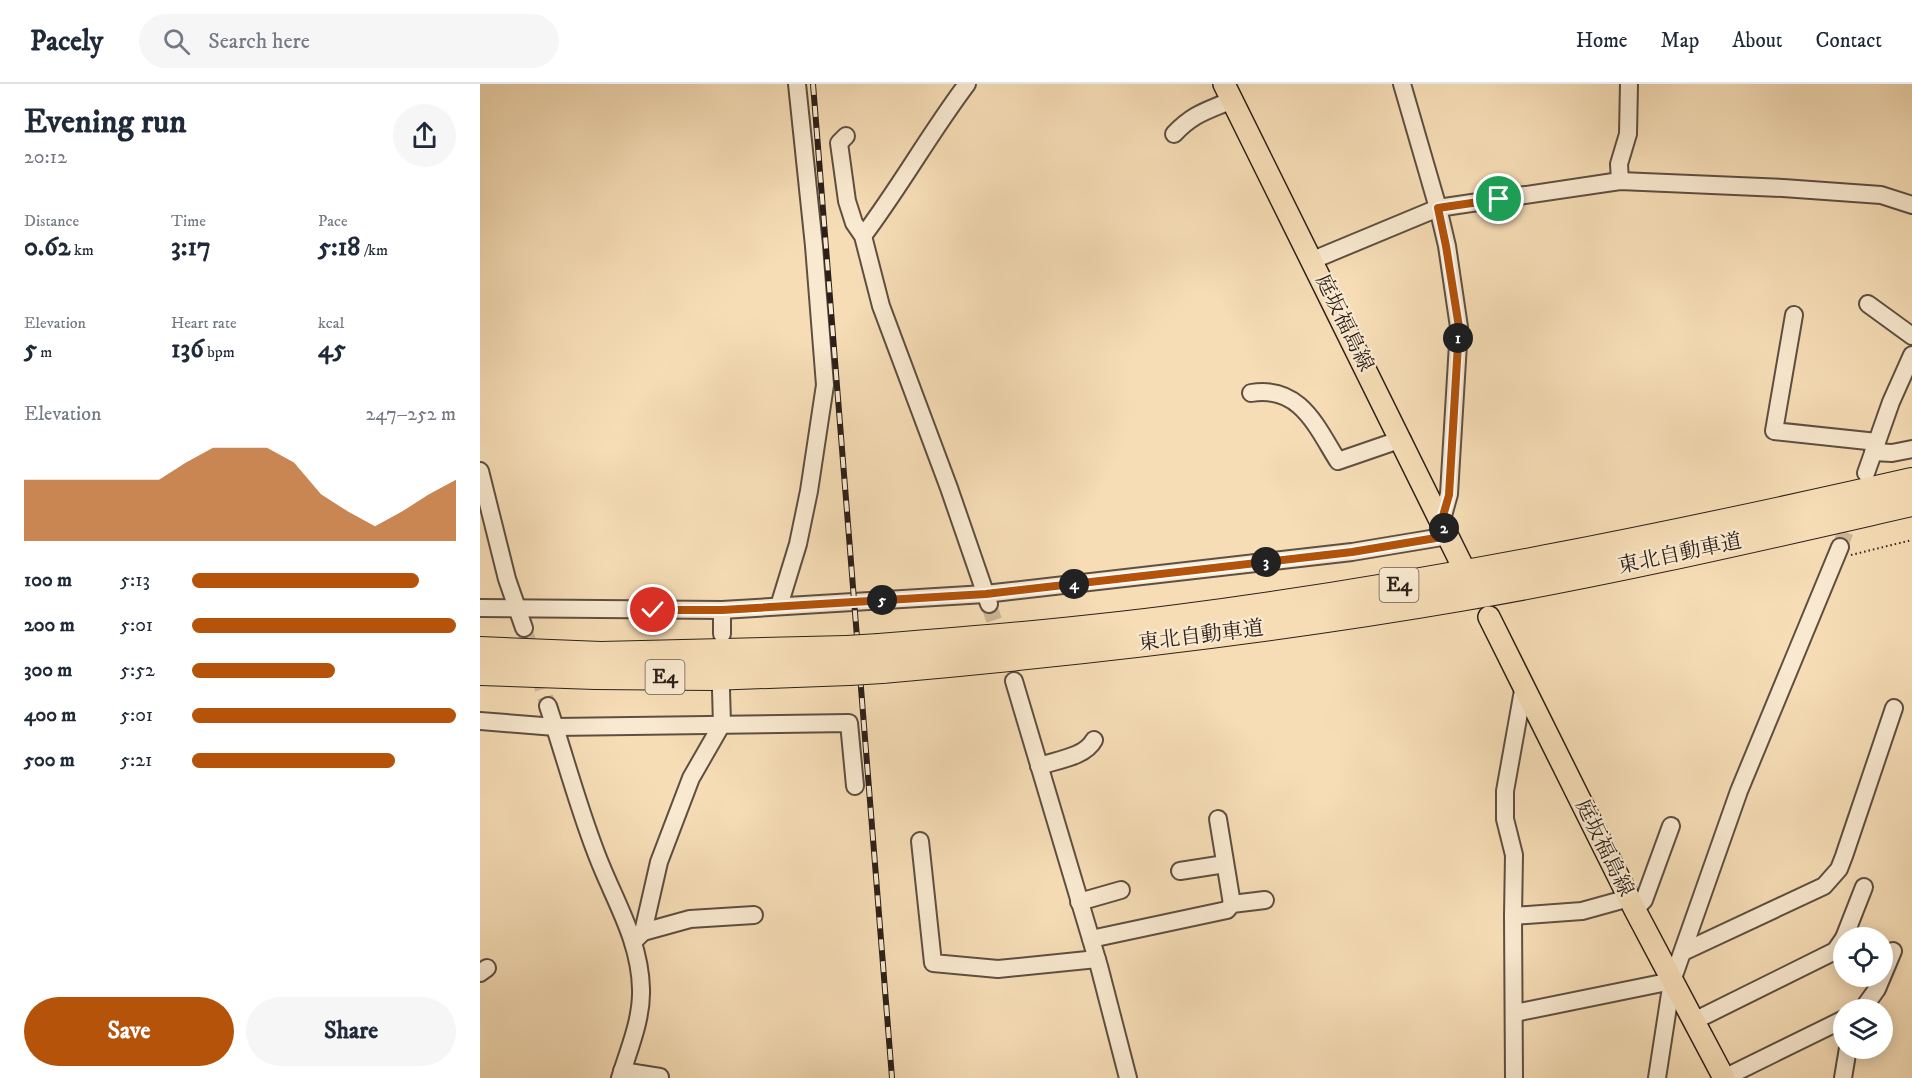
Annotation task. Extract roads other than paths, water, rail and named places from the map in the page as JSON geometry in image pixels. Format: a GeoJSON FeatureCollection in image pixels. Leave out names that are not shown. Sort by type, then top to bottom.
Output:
{"type":"FeatureCollection","features":[{"type":"Feature","properties":{"kind":"highway","name":"東北自動車道"},"geometry":{"type":"LineString","coordinates":[[880,658],[1018,636],[1177,618],[1373,589],[1606,547],[1912,481]]}},
{"type":"Feature","properties":{"kind":"highway","name":"東北自動車道"},"geometry":{"type":"LineString","coordinates":[[480,672],[711,677],[848,660],[1024,657],[1179,640],[1417,605],[1613,568],[1912,503]]}},
{"type":"Feature","properties":{"kind":"highway","name":"東北自動車道"},"geometry":{"type":"LineString","coordinates":[[480,650],[848,660]]}},
{"type":"Feature","properties":{"kind":"main road","name":"庭坂福島線"},"geometry":{"type":"LineString","coordinates":[[1228,92],[1402,439],[1461,563]]}},
{"type":"Feature","properties":{"kind":"main road","name":"庭坂福島線"},"geometry":{"type":"LineString","coordinates":[[1489,617],[1632,904],[1724,1078]]}},
{"type":"Feature","properties":{"kind":"street"},"geometry":{"type":"LineString","coordinates":[[779,606],[798,544],[809,491],[825,384],[814,246],[797,84]]}},
{"type":"Feature","properties":{"kind":"street"},"geometry":{"type":"LineString","coordinates":[[863,236],[887,205],[943,116],[967,84]]}},
{"type":"Feature","properties":{"kind":"street"},"geometry":{"type":"LineString","coordinates":[[480,608],[722,610],[779,606],[987,600],[1352,552],[1445,529],[1459,327],[1438,208],[1402,84]]}},
{"type":"Feature","properties":{"kind":"street"},"geometry":{"type":"LineString","coordinates":[[1620,181],[1619,164],[1628,134],[1629,84]]}},
{"type":"Feature","properties":{"kind":"street"},"geometry":{"type":"LineString","coordinates":[[1173,134],[1188,119],[1228,92]]}},
{"type":"Feature","properties":{"kind":"street"},"geometry":{"type":"LineString","coordinates":[[846,136],[839,143],[847,201],[854,224],[863,236],[880,306],[949,488],[987,600]]}},
{"type":"Feature","properties":{"kind":"street"},"geometry":{"type":"LineString","coordinates":[[1313,260],[1438,208],[1620,181],[1881,195],[1912,205]]}},
{"type":"Feature","properties":{"kind":"street"},"geometry":{"type":"LineString","coordinates":[[1868,304],[1912,336]]}},
{"type":"Feature","properties":{"kind":"street"},"geometry":{"type":"LineString","coordinates":[[1794,315],[1774,431],[1875,447],[1892,453],[1912,449]]}},
{"type":"Feature","properties":{"kind":"street"},"geometry":{"type":"LineString","coordinates":[[1866,473],[1891,402],[1912,355]]}},
{"type":"Feature","properties":{"kind":"street"},"geometry":{"type":"LineString","coordinates":[[1251,393],[1274,391],[1300,405],[1338,461],[1402,439]]}},
{"type":"Feature","properties":{"kind":"street"},"geometry":{"type":"LineString","coordinates":[[480,471],[516,609],[524,628]]}},
{"type":"Feature","properties":{"kind":"street"},"geometry":{"type":"LineString","coordinates":[[1657,1078],[1672,981],[1739,791],[1838,550]]}},
{"type":"Feature","properties":{"kind":"street"},"geometry":{"type":"LineString","coordinates":[[722,610],[722,634]]}},
{"type":"Feature","properties":{"kind":"street"},"geometry":{"type":"LineString","coordinates":[[1014,681],[1097,959],[1128,1078]]}},
{"type":"Feature","properties":{"kind":"street"},"geometry":{"type":"LineString","coordinates":[[1514,1078],[1514,855],[1505,819],[1505,791],[1524,685]]}},
{"type":"Feature","properties":{"kind":"street"},"geometry":{"type":"LineString","coordinates":[[660,1077],[621,1075],[638,1022],[641,990],[638,937],[658,862],[671,825],[691,778],[722,724],[721,690]]}},
{"type":"Feature","properties":{"kind":"street"},"geometry":{"type":"LineString","coordinates":[[548,706],[595,850],[630,930],[638,937]]}},
{"type":"Feature","properties":{"kind":"street"},"geometry":{"type":"LineString","coordinates":[[1683,952],[1824,886],[1833,877],[1844,856],[1894,708]]}},
{"type":"Feature","properties":{"kind":"street"},"geometry":{"type":"LineString","coordinates":[[480,721],[555,727],[849,723],[855,786]]}},
{"type":"Feature","properties":{"kind":"street"},"geometry":{"type":"LineString","coordinates":[[1039,766],[1080,753],[1090,747],[1094,740]]}},
{"type":"Feature","properties":{"kind":"street"},"geometry":{"type":"LineString","coordinates":[[1218,819],[1232,904]]}},
{"type":"Feature","properties":{"kind":"street"},"geometry":{"type":"LineString","coordinates":[[1513,916],[1582,911],[1632,904],[1644,900],[1671,826]]}},
{"type":"Feature","properties":{"kind":"street"},"geometry":{"type":"LineString","coordinates":[[920,841],[933,963],[998,969],[1097,959]]}},
{"type":"Feature","properties":{"kind":"street"},"geometry":{"type":"LineString","coordinates":[[1180,872],[1225,864]]}},
{"type":"Feature","properties":{"kind":"street"},"geometry":{"type":"LineString","coordinates":[[1848,927],[1864,887]]}},
{"type":"Feature","properties":{"kind":"street"},"geometry":{"type":"LineString","coordinates":[[1079,902],[1121,890]]}},
{"type":"Feature","properties":{"kind":"street"},"geometry":{"type":"LineString","coordinates":[[1091,939],[1227,910],[1232,904],[1265,900]]}},
{"type":"Feature","properties":{"kind":"street"},"geometry":{"type":"LineString","coordinates":[[638,937],[690,919],[754,915]]}},
{"type":"Feature","properties":{"kind":"street"},"geometry":{"type":"LineString","coordinates":[[1694,1021],[1833,952]]}},
{"type":"Feature","properties":{"kind":"street"},"geometry":{"type":"LineString","coordinates":[[1515,1013],[1672,981]]}},
{"type":"Feature","properties":{"kind":"street"},"geometry":{"type":"LineString","coordinates":[[1724,1078],[1833,1024]]}},
{"type":"Feature","properties":{"kind":"street"},"geometry":{"type":"LineString","coordinates":[[1843,1078],[1846,1059]]}},
{"type":"Feature","properties":{"kind":"tunnel"},"geometry":{"type":"LineString","coordinates":[[1840,547],[1853,511]]}},
{"type":"Feature","properties":{"kind":"tunnel"},"geometry":{"type":"LineString","coordinates":[[989,605],[1014,681]]}},
{"type":"Feature","properties":{"kind":"tunnel"},"geometry":{"type":"LineString","coordinates":[[524,628],[548,706]]}},
{"type":"Feature","properties":{"kind":"railway"},"geometry":{"type":"LineString","coordinates":[[813,84],[892,1078]]}}]}
